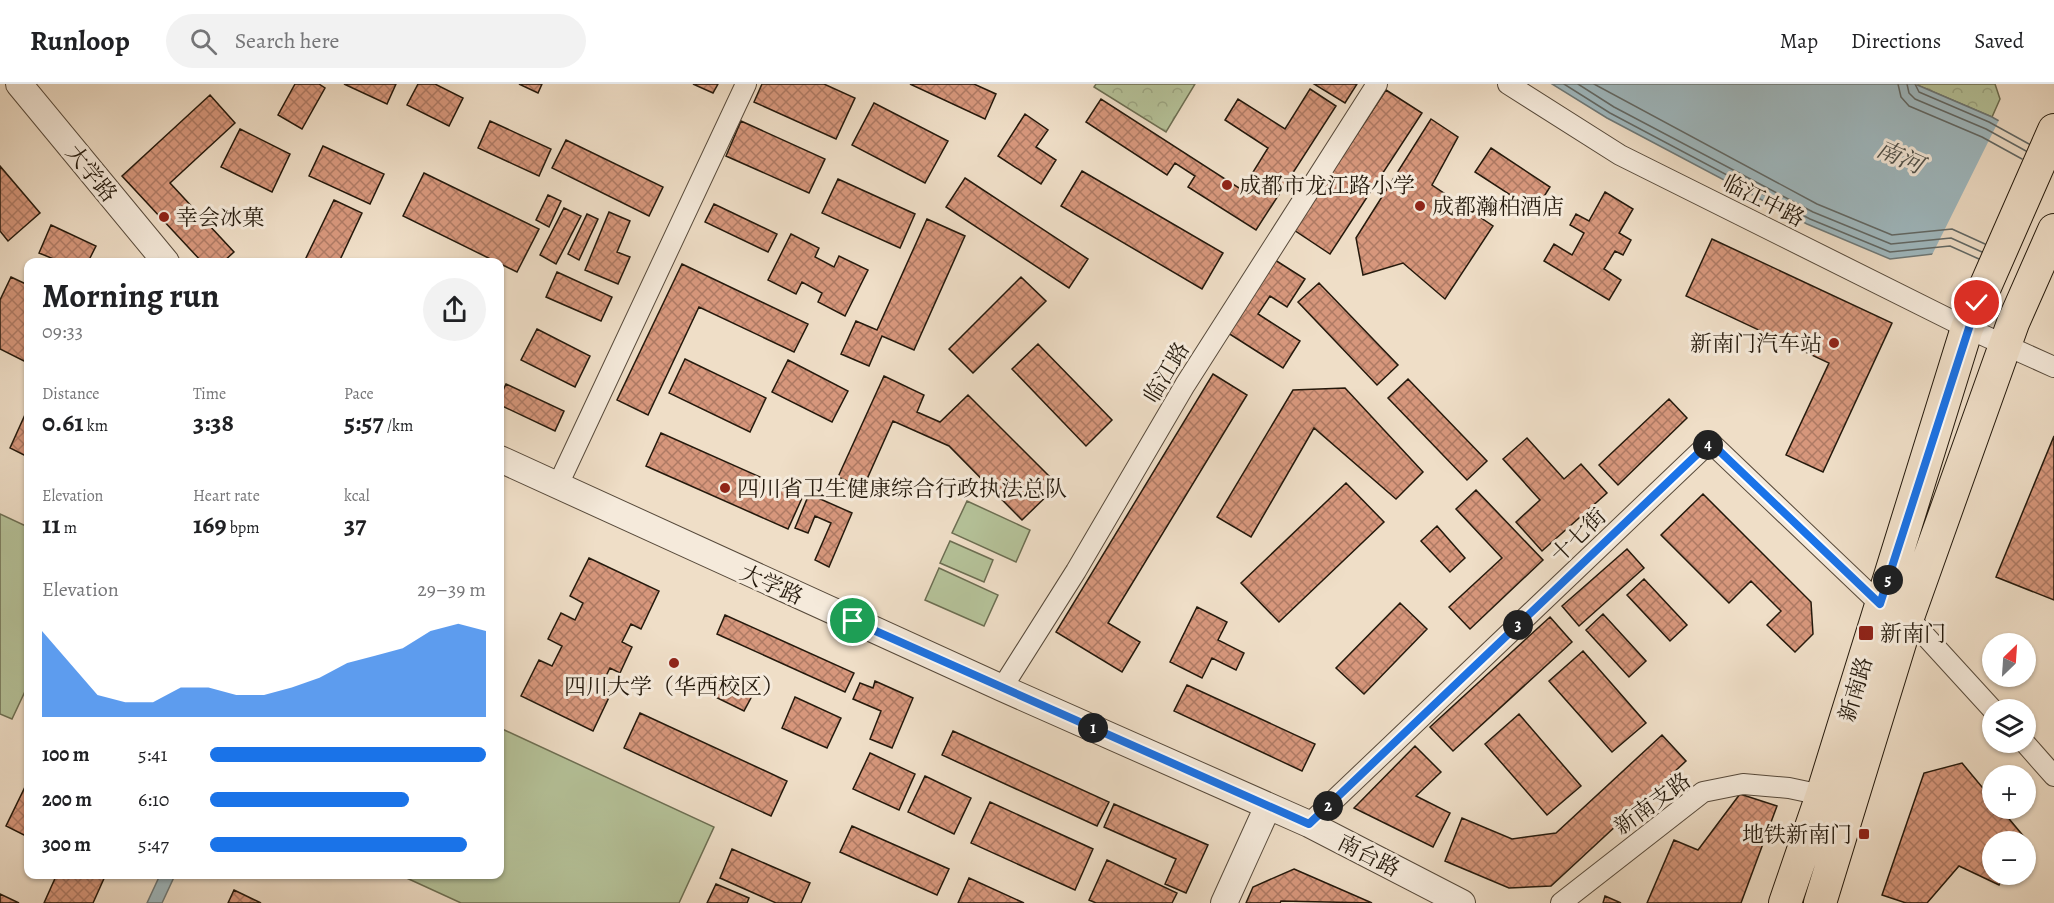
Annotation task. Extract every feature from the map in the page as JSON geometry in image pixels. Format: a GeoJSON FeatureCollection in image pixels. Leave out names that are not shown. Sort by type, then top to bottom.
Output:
{"type":"FeatureCollection","features":[{"type":"Feature","properties":{"kind":"main road","name":"新南路"},"geometry":{"type":"LineString","coordinates":[[1785,903],[1822,795],[1972,315],[2054,130]]}},
{"type":"Feature","properties":{"kind":"main road","name":"新南路"},"geometry":{"type":"LineString","coordinates":[[1820,903],[1908,616],[2010,334],[2054,230]]}},
{"type":"Feature","properties":{"kind":"street","name":"大学路"},"geometry":{"type":"LineString","coordinates":[[19,84],[163,258]]}},
{"type":"Feature","properties":{"kind":"street"},"geometry":{"type":"LineString","coordinates":[[557,487],[746,84]]}},
{"type":"Feature","properties":{"kind":"street","name":"临江路"},"geometry":{"type":"LineString","coordinates":[[1002,688],[1076,571],[1197,365],[1377,84]]}},
{"type":"Feature","properties":{"kind":"street","name":"临江中路"},"geometry":{"type":"LineString","coordinates":[[1508,84],[1620,155],[1972,315],[2010,334],[2054,367]]}},
{"type":"Feature","properties":{"kind":"street","name":"十七街"},"geometry":{"type":"LineString","coordinates":[[1309,824],[1710,442],[1880,604]]}},
{"type":"Feature","properties":{"kind":"street","name":"大学路"},"geometry":{"type":"LineString","coordinates":[[504,461],[1002,688],[1309,824]]}},
{"type":"Feature","properties":{"kind":"street"},"geometry":{"type":"LineString","coordinates":[[1908,616],[1984,699]]}},
{"type":"Feature","properties":{"kind":"street"},"geometry":{"type":"LineString","coordinates":[[2034,753],[2054,776]]}},
{"type":"Feature","properties":{"kind":"street","name":"新南支路"},"geometry":{"type":"LineString","coordinates":[[1562,903],[1703,792],[1743,784],[1789,788],[1822,795]]}},
{"type":"Feature","properties":{"kind":"street"},"geometry":{"type":"LineString","coordinates":[[1224,903],[1268,806]]}},
{"type":"Feature","properties":{"kind":"street","name":"南台路"},"geometry":{"type":"LineString","coordinates":[[1309,824],[1462,903]]}},
{"type":"Feature","properties":{"kind":"green space"},"geometry":{"type":"Polygon","coordinates":[[[1096,84],[1195,84],[1166,132],[1094,87],[1096,84]]]}},
{"type":"Feature","properties":{"kind":"green space"},"geometry":{"type":"Polygon","coordinates":[[[1915,84],[1995,84],[2000,99],[1992,117],[1915,84]]]}},
{"type":"Feature","properties":{"kind":"green space"},"geometry":{"type":"Polygon","coordinates":[[[967,501],[1030,530],[1016,562],[952,533],[967,501]]]}},
{"type":"Feature","properties":{"kind":"green space"},"geometry":{"type":"Polygon","coordinates":[[[0,514],[24,525],[24,694],[12,719],[0,714],[0,514]]]}},
{"type":"Feature","properties":{"kind":"green space"},"geometry":{"type":"Polygon","coordinates":[[[950,541],[993,560],[984,582],[940,563],[950,541]]]}},
{"type":"Feature","properties":{"kind":"green space"},"geometry":{"type":"Polygon","coordinates":[[[939,568],[998,595],[984,626],[925,600],[939,568]]]}},
{"type":"Feature","properties":{"kind":"green space"},"geometry":{"type":"Polygon","coordinates":[[[504,730],[714,827],[679,903],[461,903],[409,879],[504,879],[504,730]]]}},
{"type":"Feature","properties":{"kind":"water","name":"南河"},"geometry":{"type":"Polygon","coordinates":[[[1552,84],[1915,84],[1992,117],[2054,152],[1950,252],[1890,259],[1807,224],[1607,118],[1552,84]]]}},
{"type":"Feature","properties":{"kind":"water"},"geometry":{"type":"Polygon","coordinates":[[[158,879],[173,879],[162,903],[147,903],[158,879]]]}},
{"type":"Feature","properties":{"kind":"pier"},"geometry":{"type":"Polygon","coordinates":[[[2000,118],[2054,148],[2054,304],[1949,255],[1931,257],[2000,118]]]}},
{"type":"Feature","properties":{"kind":"building"},"geometry":{"type":"Polygon","coordinates":[[[295,84],[319,84],[325,88],[302,129],[278,115],[295,84]]]}},
{"type":"Feature","properties":{"kind":"building"},"geometry":{"type":"Polygon","coordinates":[[[344,84],[396,84],[387,104],[344,84]]]}},
{"type":"Feature","properties":{"kind":"building"},"geometry":{"type":"Polygon","coordinates":[[[418,84],[435,84],[463,98],[449,126],[407,105],[418,84]]]}},
{"type":"Feature","properties":{"kind":"building"},"geometry":{"type":"Polygon","coordinates":[[[519,84],[542,84],[538,93],[519,84]]]}},
{"type":"Feature","properties":{"kind":"building"},"geometry":{"type":"Polygon","coordinates":[[[693,84],[718,84],[713,93],[693,84]]]}},
{"type":"Feature","properties":{"kind":"building"},"geometry":{"type":"Polygon","coordinates":[[[762,84],[824,84],[855,98],[836,139],[754,102],[762,84]]]}},
{"type":"Feature","properties":{"kind":"building"},"geometry":{"type":"Polygon","coordinates":[[[910,84],[974,84],[996,94],[985,119],[910,84]]]}},
{"type":"Feature","properties":{"kind":"building"},"geometry":{"type":"Polygon","coordinates":[[[1314,84],[1357,84],[1345,103],[1314,84]]]}},
{"type":"Feature","properties":{"kind":"building"},"geometry":{"type":"Polygon","coordinates":[[[1310,89],[1336,106],[1256,230],[1188,187],[1195,176],[1175,163],[1167,175],[1086,122],[1101,99],[1242,190],[1268,148],[1225,120],[1238,99],[1285,129],[1310,89]]]}},
{"type":"Feature","properties":{"kind":"building"},"geometry":{"type":"Polygon","coordinates":[[[1386,90],[1422,113],[1330,254],[1294,230],[1386,90]]]}},
{"type":"Feature","properties":{"kind":"building"},"geometry":{"type":"Polygon","coordinates":[[[210,95],[235,123],[170,183],[234,252],[227,258],[198,258],[122,176],[210,95]]]}},
{"type":"Feature","properties":{"kind":"building"},"geometry":{"type":"Polygon","coordinates":[[[874,103],[948,141],[925,183],[852,145],[874,103]]]}},
{"type":"Feature","properties":{"kind":"building"},"geometry":{"type":"Polygon","coordinates":[[[1025,114],[1048,130],[1036,147],[1056,160],[1041,184],[998,156],[1025,114]]]}},
{"type":"Feature","properties":{"kind":"building","name":"成都瀚柏酒店"},"geometry":{"type":"Polygon","coordinates":[[[1431,119],[1458,137],[1432,185],[1493,226],[1445,299],[1403,263],[1363,275],[1356,238],[1431,119]]]}},
{"type":"Feature","properties":{"kind":"building"},"geometry":{"type":"Polygon","coordinates":[[[490,121],[551,149],[539,176],[478,148],[490,121]]]}},
{"type":"Feature","properties":{"kind":"building"},"geometry":{"type":"Polygon","coordinates":[[[741,121],[825,159],[809,193],[726,156],[741,121]]]}},
{"type":"Feature","properties":{"kind":"building"},"geometry":{"type":"Polygon","coordinates":[[[240,129],[290,154],[272,192],[221,167],[240,129]]]}},
{"type":"Feature","properties":{"kind":"building"},"geometry":{"type":"Polygon","coordinates":[[[566,140],[663,187],[649,216],[552,168],[566,140]]]}},
{"type":"Feature","properties":{"kind":"building"},"geometry":{"type":"Polygon","coordinates":[[[323,146],[384,174],[370,204],[309,176],[323,146]]]}},
{"type":"Feature","properties":{"kind":"building"},"geometry":{"type":"Polygon","coordinates":[[[1491,148],[1550,187],[1535,211],[1475,172],[1491,148]]]}},
{"type":"Feature","properties":{"kind":"building"},"geometry":{"type":"Polygon","coordinates":[[[0,166],[40,213],[8,241],[0,231],[0,166]]]}},
{"type":"Feature","properties":{"kind":"building"},"geometry":{"type":"Polygon","coordinates":[[[1082,171],[1223,253],[1202,289],[1061,206],[1082,171]]]}},
{"type":"Feature","properties":{"kind":"building"},"geometry":{"type":"Polygon","coordinates":[[[424,173],[539,229],[517,272],[504,266],[504,258],[488,258],[403,216],[424,173]]]}},
{"type":"Feature","properties":{"kind":"building"},"geometry":{"type":"Polygon","coordinates":[[[965,178],[1088,259],[1069,288],[946,207],[965,178]]]}},
{"type":"Feature","properties":{"kind":"building"},"geometry":{"type":"Polygon","coordinates":[[[838,179],[915,214],[900,248],[822,213],[838,179]]]}},
{"type":"Feature","properties":{"kind":"building"},"geometry":{"type":"Polygon","coordinates":[[[1605,192],[1633,209],[1619,233],[1631,240],[1623,255],[1615,251],[1604,269],[1621,280],[1609,300],[1544,261],[1554,244],[1572,255],[1584,233],[1570,225],[1576,214],[1589,221],[1605,192]]]}},
{"type":"Feature","properties":{"kind":"building"},"geometry":{"type":"Polygon","coordinates":[[[548,195],[561,201],[549,227],[536,220],[548,195]]]}},
{"type":"Feature","properties":{"kind":"building"},"geometry":{"type":"Polygon","coordinates":[[[334,200],[362,213],[341,258],[306,258],[334,200]]]}},
{"type":"Feature","properties":{"kind":"building"},"geometry":{"type":"Polygon","coordinates":[[[714,204],[777,234],[768,252],[705,222],[714,204]]]}},
{"type":"Feature","properties":{"kind":"building"},"geometry":{"type":"Polygon","coordinates":[[[564,208],[581,216],[556,264],[540,255],[564,208]]]}},
{"type":"Feature","properties":{"kind":"building"},"geometry":{"type":"Polygon","coordinates":[[[609,212],[630,221],[617,252],[630,257],[618,284],[585,270],[609,212]]]}},
{"type":"Feature","properties":{"kind":"building"},"geometry":{"type":"Polygon","coordinates":[[[587,214],[598,219],[579,260],[568,254],[587,214]]]}},
{"type":"Feature","properties":{"kind":"building"},"geometry":{"type":"Polygon","coordinates":[[[927,219],[965,236],[914,350],[882,336],[869,366],[841,354],[856,321],[877,330],[927,219]]]}},
{"type":"Feature","properties":{"kind":"building"},"geometry":{"type":"Polygon","coordinates":[[[51,225],[96,246],[90,258],[51,258],[39,253],[51,225]]]}},
{"type":"Feature","properties":{"kind":"building"},"geometry":{"type":"Polygon","coordinates":[[[791,234],[819,248],[815,257],[834,267],[839,256],[868,270],[845,316],[818,302],[822,293],[802,282],[796,294],[768,280],[791,234]]]}},
{"type":"Feature","properties":{"kind":"building","name":"新南门汽车站"},"geometry":{"type":"Polygon","coordinates":[[[1712,239],[1892,323],[1823,472],[1786,455],[1829,363],[1686,296],[1712,239]]]}},
{"type":"Feature","properties":{"kind":"building"},"geometry":{"type":"Polygon","coordinates":[[[1275,260],[1305,279],[1287,307],[1270,296],[1258,314],[1300,341],[1283,368],[1228,333],[1275,260]]]}},
{"type":"Feature","properties":{"kind":"building"},"geometry":{"type":"Polygon","coordinates":[[[682,264],[808,324],[794,352],[699,307],[648,415],[617,400],[682,264]]]}},
{"type":"Feature","properties":{"kind":"building"},"geometry":{"type":"Polygon","coordinates":[[[557,272],[612,297],[601,321],[546,297],[557,272]]]}},
{"type":"Feature","properties":{"kind":"building"},"geometry":{"type":"Polygon","coordinates":[[[11,277],[24,283],[24,361],[0,349],[0,300],[11,277]]]}},
{"type":"Feature","properties":{"kind":"building"},"geometry":{"type":"Polygon","coordinates":[[[1021,277],[1046,301],[973,373],[949,349],[1021,277]]]}},
{"type":"Feature","properties":{"kind":"building"},"geometry":{"type":"Polygon","coordinates":[[[1319,283],[1398,365],[1377,385],[1298,302],[1319,283]]]}},
{"type":"Feature","properties":{"kind":"building"},"geometry":{"type":"Polygon","coordinates":[[[537,329],[590,356],[575,387],[521,360],[537,329]]]}},
{"type":"Feature","properties":{"kind":"building"},"geometry":{"type":"Polygon","coordinates":[[[1038,344],[1112,420],[1086,446],[1012,369],[1038,344]]]}},
{"type":"Feature","properties":{"kind":"building"},"geometry":{"type":"Polygon","coordinates":[[[685,359],[766,398],[750,432],[669,393],[685,359]]]}},
{"type":"Feature","properties":{"kind":"building"},"geometry":{"type":"Polygon","coordinates":[[[788,360],[848,391],[832,422],[772,392],[788,360]]]}},
{"type":"Feature","properties":{"kind":"building"},"geometry":{"type":"Polygon","coordinates":[[[1213,374],[1247,395],[1108,623],[1140,642],[1122,672],[1056,632],[1213,374]]]}},
{"type":"Feature","properties":{"kind":"building"},"geometry":{"type":"Polygon","coordinates":[[[884,376],[924,395],[917,412],[940,422],[968,395],[1058,485],[1022,520],[949,446],[893,421],[863,488],[838,477],[884,376]]]}},
{"type":"Feature","properties":{"kind":"building"},"geometry":{"type":"Polygon","coordinates":[[[1408,379],[1487,461],[1467,480],[1388,398],[1408,379]]]}},
{"type":"Feature","properties":{"kind":"building"},"geometry":{"type":"Polygon","coordinates":[[[506,384],[564,411],[555,431],[504,407],[506,384]]]}},
{"type":"Feature","properties":{"kind":"building"},"geometry":{"type":"Polygon","coordinates":[[[1345,388],[1423,472],[1396,499],[1314,428],[1251,537],[1217,517],[1293,390],[1345,388]]]}},
{"type":"Feature","properties":{"kind":"building"},"geometry":{"type":"Polygon","coordinates":[[[1669,399],[1687,418],[1618,485],[1599,465],[1669,399]]]}},
{"type":"Feature","properties":{"kind":"building"},"geometry":{"type":"Polygon","coordinates":[[[24,417],[24,455],[10,448],[24,417]]]}},
{"type":"Feature","properties":{"kind":"building"},"geometry":{"type":"Polygon","coordinates":[[[661,433],[803,496],[788,529],[646,466],[661,433]]]}},
{"type":"Feature","properties":{"kind":"building"},"geometry":{"type":"Polygon","coordinates":[[[2054,436],[2054,600],[1996,577],[2054,436]]]}},
{"type":"Feature","properties":{"kind":"building"},"geometry":{"type":"Polygon","coordinates":[[[1527,438],[1564,479],[1581,464],[1607,493],[1542,551],[1516,522],[1540,500],[1503,459],[1527,438]]]}},
{"type":"Feature","properties":{"kind":"building"},"geometry":{"type":"Polygon","coordinates":[[[1346,483],[1384,522],[1279,622],[1241,583],[1346,483]]]}},
{"type":"Feature","properties":{"kind":"building"},"geometry":{"type":"Polygon","coordinates":[[[1476,490],[1543,560],[1470,629],[1449,607],[1502,558],[1456,509],[1476,490]]]}},
{"type":"Feature","properties":{"kind":"building"},"geometry":{"type":"Polygon","coordinates":[[[809,494],[852,513],[829,567],[815,560],[831,523],[815,516],[808,533],[795,528],[809,494]]]}},
{"type":"Feature","properties":{"kind":"building"},"geometry":{"type":"Polygon","coordinates":[[[1703,494],[1811,602],[1813,634],[1795,652],[1767,625],[1781,611],[1751,581],[1729,603],[1661,535],[1703,494]]]}},
{"type":"Feature","properties":{"kind":"building"},"geometry":{"type":"Polygon","coordinates":[[[1437,526],[1465,558],[1450,572],[1421,541],[1437,526]]]}},
{"type":"Feature","properties":{"kind":"building"},"geometry":{"type":"Polygon","coordinates":[[[1627,549],[1644,568],[1579,626],[1562,606],[1627,549]]]}},
{"type":"Feature","properties":{"kind":"building"},"geometry":{"type":"Polygon","coordinates":[[[589,558],[659,591],[641,629],[631,624],[622,642],[632,647],[620,673],[610,668],[600,688],[611,693],[593,731],[521,696],[539,660],[552,666],[562,646],[548,639],[561,613],[575,620],[583,603],[570,596],[589,558]]]}},
{"type":"Feature","properties":{"kind":"building"},"geometry":{"type":"Polygon","coordinates":[[[1644,579],[1687,625],[1670,641],[1627,595],[1644,579]]]}},
{"type":"Feature","properties":{"kind":"building"},"geometry":{"type":"Polygon","coordinates":[[[1400,603],[1427,629],[1364,694],[1336,668],[1400,603]]]}},
{"type":"Feature","properties":{"kind":"building"},"geometry":{"type":"Polygon","coordinates":[[[1197,607],[1227,622],[1218,640],[1244,653],[1236,670],[1212,658],[1202,678],[1170,662],[1197,607]]]}},
{"type":"Feature","properties":{"kind":"building"},"geometry":{"type":"Polygon","coordinates":[[[1603,614],[1646,661],[1629,677],[1586,630],[1603,614]]]}},
{"type":"Feature","properties":{"kind":"building"},"geometry":{"type":"Polygon","coordinates":[[[725,615],[854,673],[845,692],[717,634],[725,615]]]}},
{"type":"Feature","properties":{"kind":"building"},"geometry":{"type":"Polygon","coordinates":[[[1550,617],[1572,642],[1453,751],[1430,727],[1550,617]]]}},
{"type":"Feature","properties":{"kind":"building"},"geometry":{"type":"Polygon","coordinates":[[[1583,651],[1646,723],[1612,752],[1549,681],[1583,651]]]}},
{"type":"Feature","properties":{"kind":"building"},"geometry":{"type":"Polygon","coordinates":[[[711,675],[753,694],[744,711],[703,691],[711,675]]]}},
{"type":"Feature","properties":{"kind":"building"},"geometry":{"type":"Polygon","coordinates":[[[875,681],[913,698],[892,748],[870,739],[881,711],[853,699],[860,683],[873,688],[875,681]]]}},
{"type":"Feature","properties":{"kind":"building"},"geometry":{"type":"Polygon","coordinates":[[[1187,685],[1315,744],[1302,771],[1174,711],[1187,685]]]}},
{"type":"Feature","properties":{"kind":"building"},"geometry":{"type":"Polygon","coordinates":[[[795,697],[841,718],[827,748],[782,728],[795,697]]]}},
{"type":"Feature","properties":{"kind":"building"},"geometry":{"type":"Polygon","coordinates":[[[640,713],[787,781],[771,816],[624,748],[640,713]]]}},
{"type":"Feature","properties":{"kind":"building"},"geometry":{"type":"Polygon","coordinates":[[[1519,714],[1581,786],[1547,815],[1485,744],[1519,714]]]}},
{"type":"Feature","properties":{"kind":"building"},"geometry":{"type":"Polygon","coordinates":[[[953,731],[1109,802],[1097,826],[942,755],[953,731]]]}},
{"type":"Feature","properties":{"kind":"building"},"geometry":{"type":"Polygon","coordinates":[[[1662,735],[1686,761],[1551,886],[1509,888],[1445,861],[1462,818],[1512,839],[1556,833],[1662,735]]]}},
{"type":"Feature","properties":{"kind":"building"},"geometry":{"type":"Polygon","coordinates":[[[1415,746],[1441,772],[1416,796],[1450,813],[1433,847],[1354,808],[1415,746]]]}},
{"type":"Feature","properties":{"kind":"building"},"geometry":{"type":"Polygon","coordinates":[[[870,753],[915,774],[899,810],[853,789],[870,753]]]}},
{"type":"Feature","properties":{"kind":"building"},"geometry":{"type":"Polygon","coordinates":[[[1962,763],[1982,787],[1982,819],[2009,819],[2019,831],[1982,831],[1982,877],[1959,866],[1927,903],[1906,903],[1882,895],[1924,773],[1962,763]]]}},
{"type":"Feature","properties":{"kind":"building"},"geometry":{"type":"Polygon","coordinates":[[[925,776],[971,798],[954,834],[908,812],[925,776]]]}},
{"type":"Feature","properties":{"kind":"building"},"geometry":{"type":"Polygon","coordinates":[[[24,789],[24,835],[6,826],[24,789]]]}},
{"type":"Feature","properties":{"kind":"building"},"geometry":{"type":"Polygon","coordinates":[[[1740,794],[1777,806],[1741,903],[1647,903],[1674,840],[1698,850],[1740,794]]]}},
{"type":"Feature","properties":{"kind":"building"},"geometry":{"type":"Polygon","coordinates":[[[990,802],[1093,849],[1075,890],[971,843],[990,802]]]}},
{"type":"Feature","properties":{"kind":"building"},"geometry":{"type":"Polygon","coordinates":[[[1114,804],[1208,845],[1186,893],[1165,884],[1176,859],[1104,827],[1114,804]]]}},
{"type":"Feature","properties":{"kind":"building"},"geometry":{"type":"Polygon","coordinates":[[[852,826],[949,869],[937,895],[840,852],[852,826]]]}},
{"type":"Feature","properties":{"kind":"building"},"geometry":{"type":"Polygon","coordinates":[[[732,849],[810,883],[801,903],[776,903],[720,878],[732,849]]]}},
{"type":"Feature","properties":{"kind":"building"},"geometry":{"type":"Polygon","coordinates":[[[1107,860],[1177,893],[1172,903],[1096,903],[1089,900],[1107,860]]]}},
{"type":"Feature","properties":{"kind":"building"},"geometry":{"type":"Polygon","coordinates":[[[1294,869],[1372,903],[1281,901],[1280,903],[1246,903],[1253,887],[1294,869]]]}},
{"type":"Feature","properties":{"kind":"building"},"geometry":{"type":"Polygon","coordinates":[[[969,878],[1024,903],[958,903],[969,878]]]}},
{"type":"Feature","properties":{"kind":"building"},"geometry":{"type":"Polygon","coordinates":[[[55,879],[104,879],[93,903],[44,903],[55,879]]]}},
{"type":"Feature","properties":{"kind":"building"},"geometry":{"type":"Polygon","coordinates":[[[716,884],[749,898],[747,903],[707,903],[716,884]]]}},
{"type":"Feature","properties":{"kind":"building"},"geometry":{"type":"Polygon","coordinates":[[[234,890],[261,903],[228,903],[234,890]]]}},
{"type":"Feature","properties":{"kind":"building"},"geometry":{"type":"Polygon","coordinates":[[[0,894],[19,903],[0,903],[0,894]]]}},
{"type":"Feature","properties":{"kind":"building"},"geometry":{"type":"Polygon","coordinates":[[[1605,896],[1621,903],[1603,903],[1605,896]]]}},
{"type":"Feature","properties":{"kind":"place","name":"成都市龙江路小学"},"geometry":{"type":"Point","coordinates":[1227,185]}},
{"type":"Feature","properties":{"kind":"place","name":"成都瀚柏酒店"},"geometry":{"type":"Point","coordinates":[1420,206]}},
{"type":"Feature","properties":{"kind":"place","name":"幸会冰菓"},"geometry":{"type":"Point","coordinates":[164,217]}},
{"type":"Feature","properties":{"kind":"place","name":"新南门汽车站"},"geometry":{"type":"Point","coordinates":[1834,343]}},
{"type":"Feature","properties":{"kind":"place","name":"四川省卫生健康综合行政执法总队"},"geometry":{"type":"Point","coordinates":[725,488]}},
{"type":"Feature","properties":{"kind":"place","name":"新南门"},"geometry":{"type":"Point","coordinates":[1866,633]}},
{"type":"Feature","properties":{"kind":"place","name":"四川大学（华西校区）"},"geometry":{"type":"Point","coordinates":[674,663]}},
{"type":"Feature","properties":{"kind":"place","name":"地铁新南门"},"geometry":{"type":"Point","coordinates":[1864,834]}},
{"type":"Feature","properties":{"kind":"route"},"geometry":{"type":"LineString","coordinates":[[853,621],[1309,824],[1710,442],[1880,604],[1967,328],[1977,303]]}}]}
